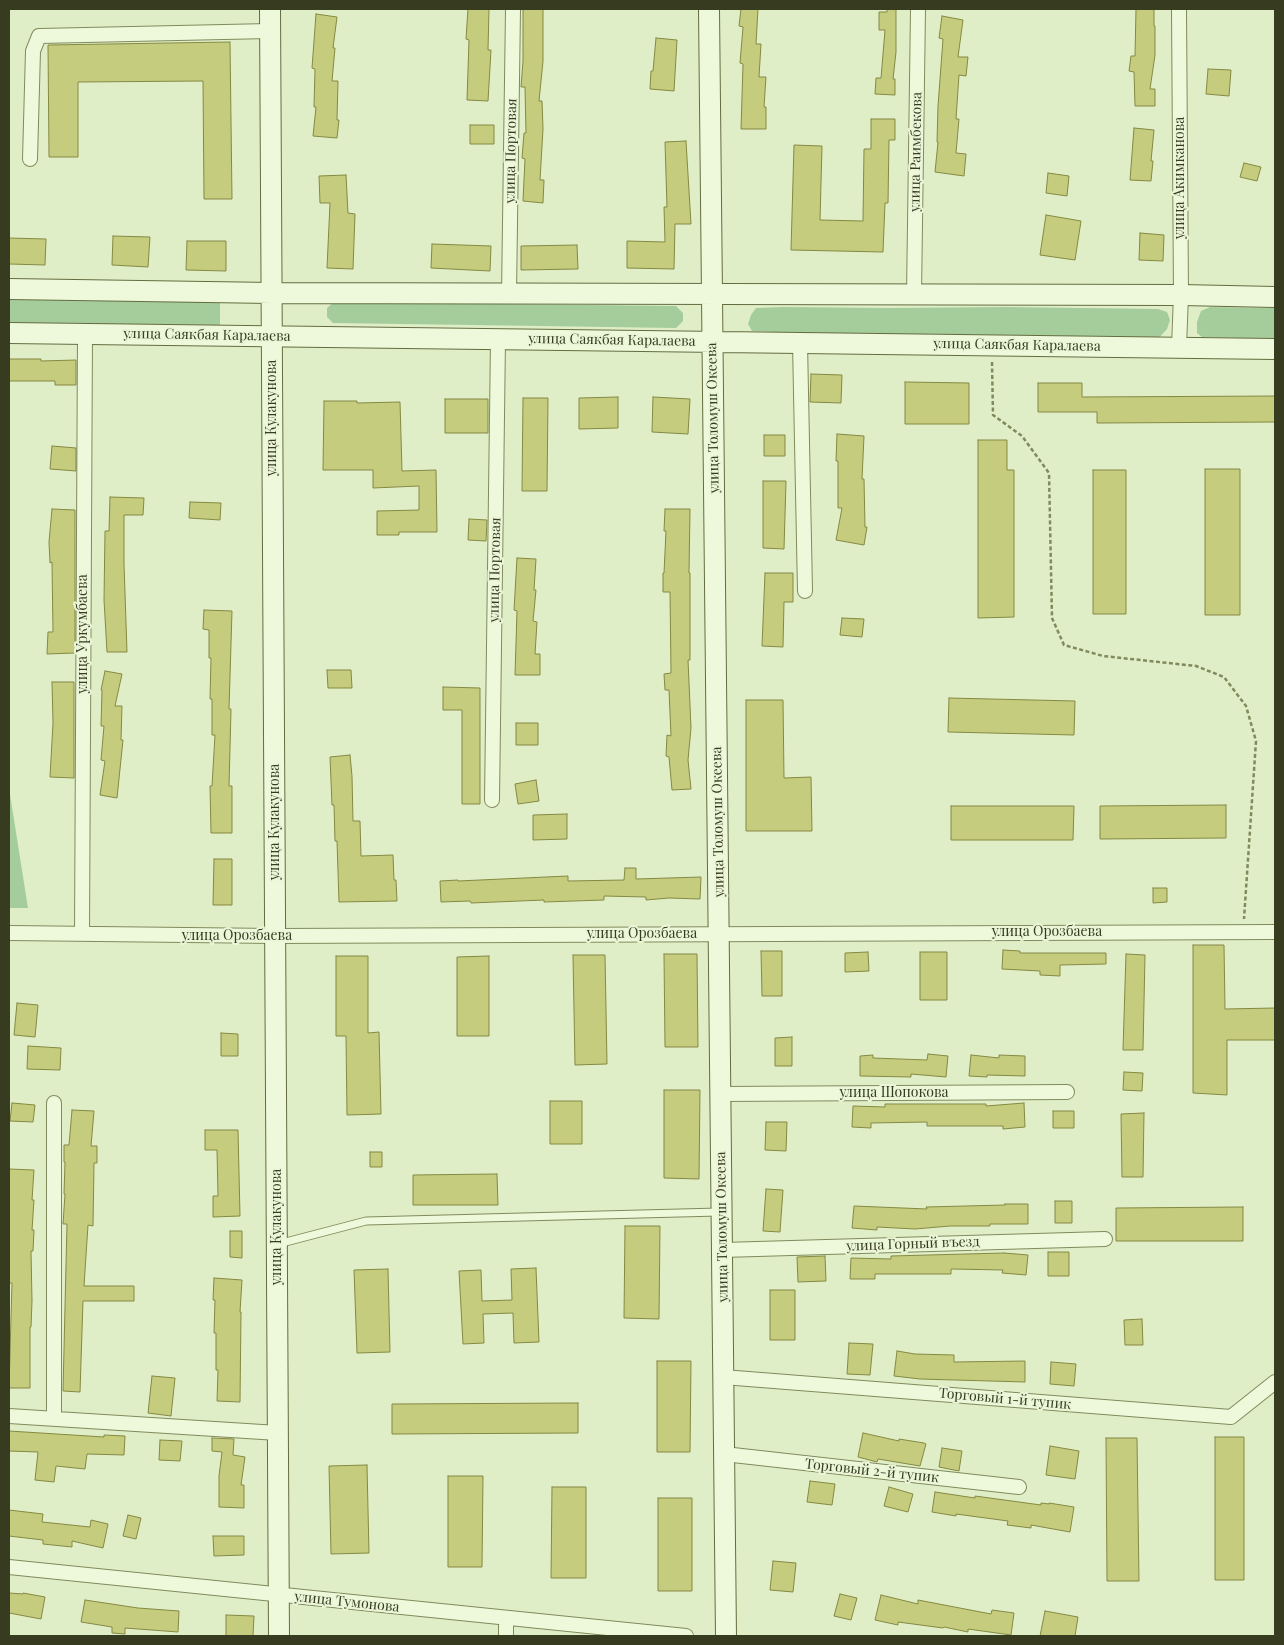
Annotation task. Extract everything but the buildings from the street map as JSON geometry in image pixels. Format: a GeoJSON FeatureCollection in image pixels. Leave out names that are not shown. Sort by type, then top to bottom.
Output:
{"type":"FeatureCollection","features":[{"type":"Feature","properties":{"kind":"street","name":"улица Кулакунова"},"geometry":{"type":"LineString","coordinates":[[270,9],[279,1636]]}},
{"type":"Feature","properties":{"kind":"street","name":"улица Портовая"},"geometry":{"type":"LineString","coordinates":[[509,294],[513,9]]}},
{"type":"Feature","properties":{"kind":"street","name":"улица Толомуш Океева"},"geometry":{"type":"LineString","coordinates":[[709,9],[726,1636]]}},
{"type":"Feature","properties":{"kind":"street","name":"улица Раимбекова"},"geometry":{"type":"LineString","coordinates":[[914,295],[918,9]]}},
{"type":"Feature","properties":{"kind":"street","name":"улица Акимканова"},"geometry":{"type":"LineString","coordinates":[[1179,9],[1181,296],[1179,347]]}},
{"type":"Feature","properties":{"kind":"street"},"geometry":{"type":"LineString","coordinates":[[30,159],[33,51],[39,36],[270,31]]}},
{"type":"Feature","properties":{"kind":"street"},"geometry":{"type":"LineString","coordinates":[[9,289],[272,293],[1275,297]]}},
{"type":"Feature","properties":{"kind":"street","name":"улица Саякбая Каралаева"},"geometry":{"type":"LineString","coordinates":[[9,333],[1275,348]]}},
{"type":"Feature","properties":{"kind":"street","name":"улица Уркумбаева"},"geometry":{"type":"LineString","coordinates":[[82,934],[85,334]]}},
{"type":"Feature","properties":{"kind":"street","name":"улица Портовая"},"geometry":{"type":"LineString","coordinates":[[492,800],[498,339]]}},
{"type":"Feature","properties":{"kind":"street"},"geometry":{"type":"LineString","coordinates":[[800,343],[805,591]]}},
{"type":"Feature","properties":{"kind":"street","name":"улица Орозбаева"},"geometry":{"type":"LineString","coordinates":[[9,934],[275,936],[1275,932]]}},
{"type":"Feature","properties":{"kind":"street","name":"улица Шопокова"},"geometry":{"type":"LineString","coordinates":[[720,1094],[1067,1092]]}},
{"type":"Feature","properties":{"kind":"street"},"geometry":{"type":"LineString","coordinates":[[54,1102],[54,1418]]}},
{"type":"Feature","properties":{"kind":"street","name":"улица Горный въезд"},"geometry":{"type":"LineString","coordinates":[[722,1250],[1105,1239]]}},
{"type":"Feature","properties":{"kind":"street","name":"Торговый 1-й тупик"},"geometry":{"type":"LineString","coordinates":[[723,1377],[1231,1417],[1275,1382]]}},
{"type":"Feature","properties":{"kind":"street"},"geometry":{"type":"LineString","coordinates":[[9,1416],[278,1433]]}},
{"type":"Feature","properties":{"kind":"street","name":"Торговый 2-й тупик"},"geometry":{"type":"LineString","coordinates":[[724,1454],[1019,1487]]}},
{"type":"Feature","properties":{"kind":"street","name":"улица Тумонова"},"geometry":{"type":"LineString","coordinates":[[9,1567],[686,1636]]}},
{"type":"Feature","properties":{"kind":"street"},"geometry":{"type":"LineString","coordinates":[[506,1618],[506,1636]]}},
{"type":"Feature","properties":{"kind":"lane"},"geometry":{"type":"LineString","coordinates":[[277,1245],[366,1221],[722,1212]]}},
{"type":"Feature","properties":{"kind":"path"},"geometry":{"type":"LineString","coordinates":[[992,345],[994,415],[1022,436],[1049,473],[1052,618],[1064,645],[1103,656],[1196,666],[1224,677],[1246,706],[1256,741],[1244,932]]}},
{"type":"Feature","properties":{"kind":"green space"},"geometry":{"type":"Polygon","coordinates":[[[9,299],[220,300],[220,325],[9,324],[9,299]]]}},
{"type":"Feature","properties":{"kind":"green space"},"geometry":{"type":"Polygon","coordinates":[[[334,302],[676,306],[683,313],[683,321],[676,328],[333,323],[327,317],[327,308],[334,302]]]}},
{"type":"Feature","properties":{"kind":"green space"},"geometry":{"type":"Polygon","coordinates":[[[1210,307],[1275,308],[1275,339],[1202,337],[1197,333],[1197,322],[1201,311],[1210,307]]]}},
{"type":"Feature","properties":{"kind":"green space"},"geometry":{"type":"Polygon","coordinates":[[[756,308],[1158,309],[1167,312],[1170,320],[1167,329],[1159,338],[1022,335],[843,335],[752,331],[748,324],[756,308]]]}},
{"type":"Feature","properties":{"kind":"green space"},"geometry":{"type":"Polygon","coordinates":[[[9,788],[28,908],[9,908],[9,788]]]}}]}
